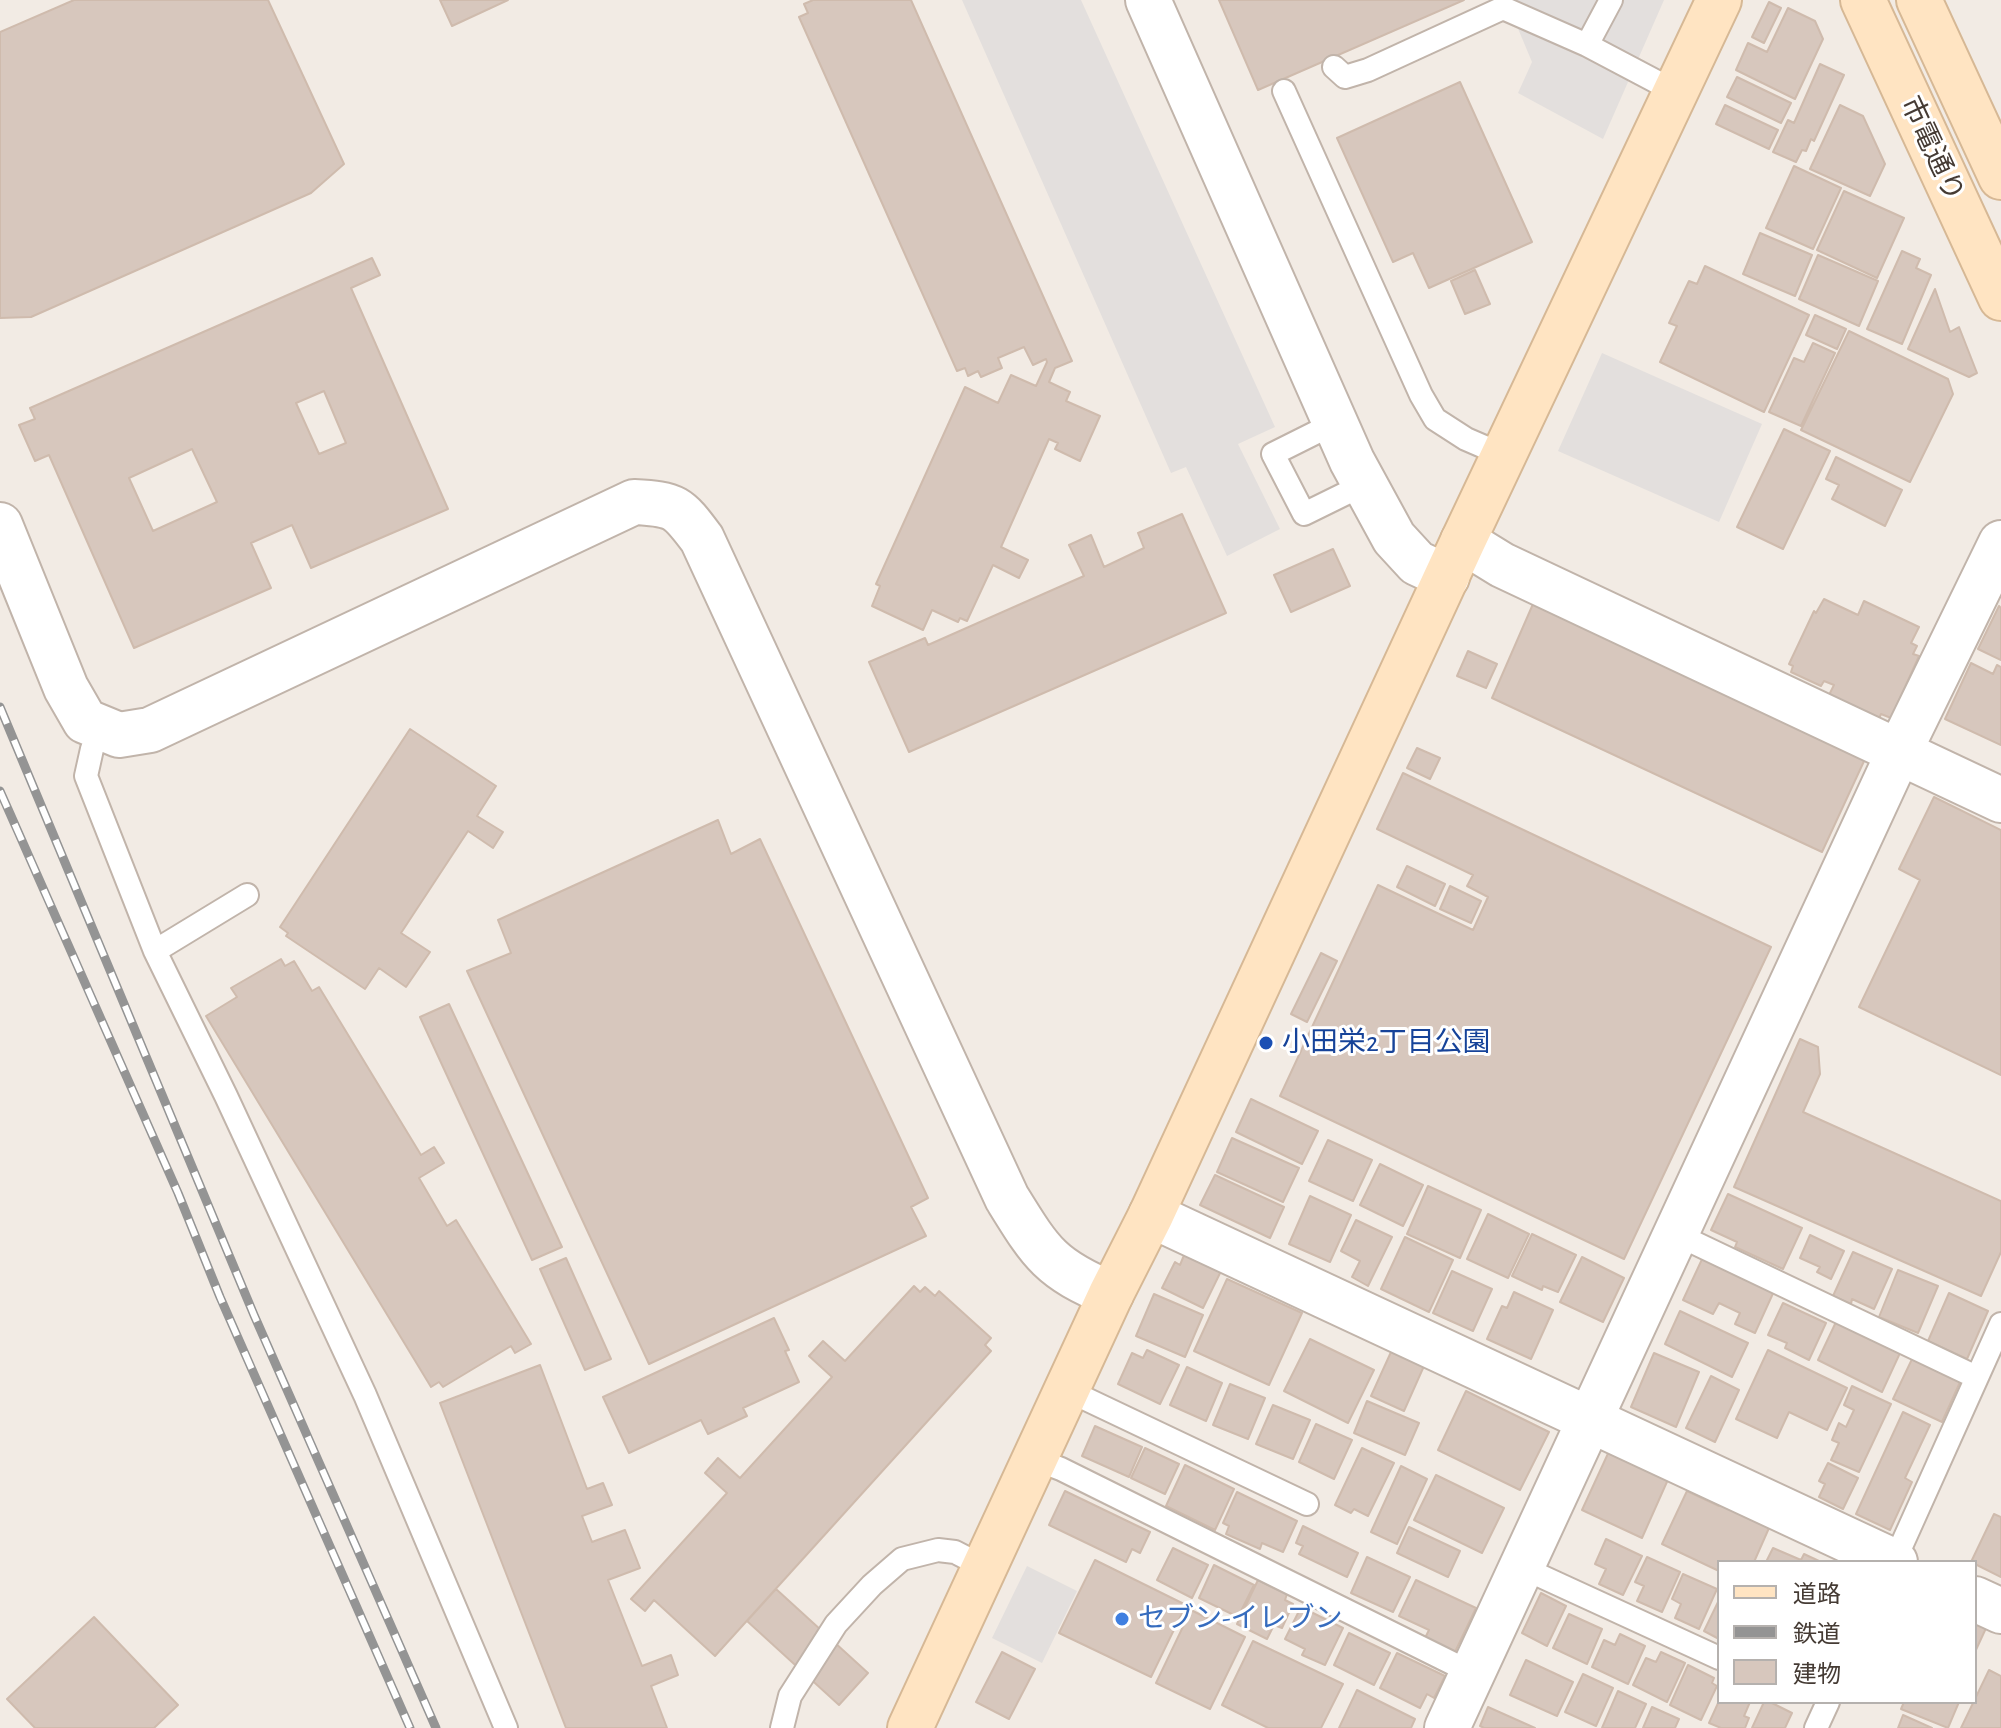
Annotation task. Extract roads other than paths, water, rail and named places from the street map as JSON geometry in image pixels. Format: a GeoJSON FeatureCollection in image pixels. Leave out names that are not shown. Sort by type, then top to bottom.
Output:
{"type":"FeatureCollection","features":[{"type":"Feature","properties":{"kind":"street"},"geometry":{"type":"LineString","coordinates":[[1148,0],[1335,423],[1394,538],[1417,563],[1455,559],[1502,565],[2001,800]]}},
{"type":"Feature","properties":{"kind":"street"},"geometry":{"type":"LineString","coordinates":[[910,1728],[1503,455],[1719,0]]}},
{"type":"Feature","properties":{"kind":"street","name":"市電通り"},"geometry":{"type":"LineString","coordinates":[[1863,0],[2001,298]]}},
{"type":"Feature","properties":{"kind":"street","name":"市電通り"},"geometry":{"type":"LineString","coordinates":[[1919,0],[2001,177]]}},
{"type":"Feature","properties":{"kind":"street"},"geometry":{"type":"LineString","coordinates":[[0,525],[66,688],[85,721],[119,735],[150,730],[634,502],[662,503],[681,511],[702,539],[1007,1198],[1039,1249],[1071,1276],[1111,1294]]}},
{"type":"Feature","properties":{"kind":"street"},"geometry":{"type":"LineString","coordinates":[[1447,1728],[1899,752],[2001,543]]}},
{"type":"Feature","properties":{"kind":"street"},"geometry":{"type":"LineString","coordinates":[[1151,1215],[1891,1560]]}},
{"type":"Feature","properties":{"kind":"street"},"geometry":{"type":"LineString","coordinates":[[1977,1600],[2001,1611]]}},
{"type":"Feature","properties":{"kind":"lane"},"geometry":{"type":"LineString","coordinates":[[1587,45],[1611,0]]}},
{"type":"Feature","properties":{"kind":"lane"},"geometry":{"type":"LineString","coordinates":[[1334,67],[1345,77],[1368,70],[1503,8],[1587,45],[1676,92]]}},
{"type":"Feature","properties":{"kind":"lane"},"geometry":{"type":"LineString","coordinates":[[1284,91],[1435,419],[1466,439],[1503,455]]}},
{"type":"Feature","properties":{"kind":"lane"},"geometry":{"type":"LineString","coordinates":[[1335,423],[1273,454],[1304,514],[1365,484]]}},
{"type":"Feature","properties":{"kind":"lane"},"geometry":{"type":"LineString","coordinates":[[101,730],[92,749],[86,776],[155,951],[365,1395],[506,1728]]}},
{"type":"Feature","properties":{"kind":"lane"},"geometry":{"type":"LineString","coordinates":[[155,951],[247,895]]}},
{"type":"Feature","properties":{"kind":"lane"},"geometry":{"type":"LineString","coordinates":[[1676,1234],[1976,1377]]}},
{"type":"Feature","properties":{"kind":"lane"},"geometry":{"type":"LineString","coordinates":[[1896,1560],[2001,1324]]}},
{"type":"Feature","properties":{"kind":"lane"},"geometry":{"type":"LineString","coordinates":[[1067,1390],[1307,1504]]}},
{"type":"Feature","properties":{"kind":"lane"},"geometry":{"type":"LineString","coordinates":[[1035,1459],[1061,1469],[1472,1673]]}},
{"type":"Feature","properties":{"kind":"lane"},"geometry":{"type":"LineString","coordinates":[[782,1728],[790,1696],[836,1624],[872,1585],[902,1559],[938,1550],[955,1552],[984,1567]]}},
{"type":"Feature","properties":{"kind":"lane"},"geometry":{"type":"LineString","coordinates":[[1521,1567],[1717,1657]]}},
{"type":"Feature","properties":{"kind":"lane"},"geometry":{"type":"LineString","coordinates":[[1816,1728],[1822,1704]]}},
{"type":"Feature","properties":{"kind":"railway"},"geometry":{"type":"LineString","coordinates":[[0,707],[254,1315],[436,1728]]}},
{"type":"Feature","properties":{"kind":"railway"},"geometry":{"type":"LineString","coordinates":[[0,791],[410,1728]]}},
{"type":"Feature","properties":{"kind":"place","name":"小田栄2丁目公園"},"geometry":{"type":"Point","coordinates":[1266,1043]}},
{"type":"Feature","properties":{"kind":"place","name":"セブン-イレブン"},"geometry":{"type":"Point","coordinates":[1122,1619]}}]}
